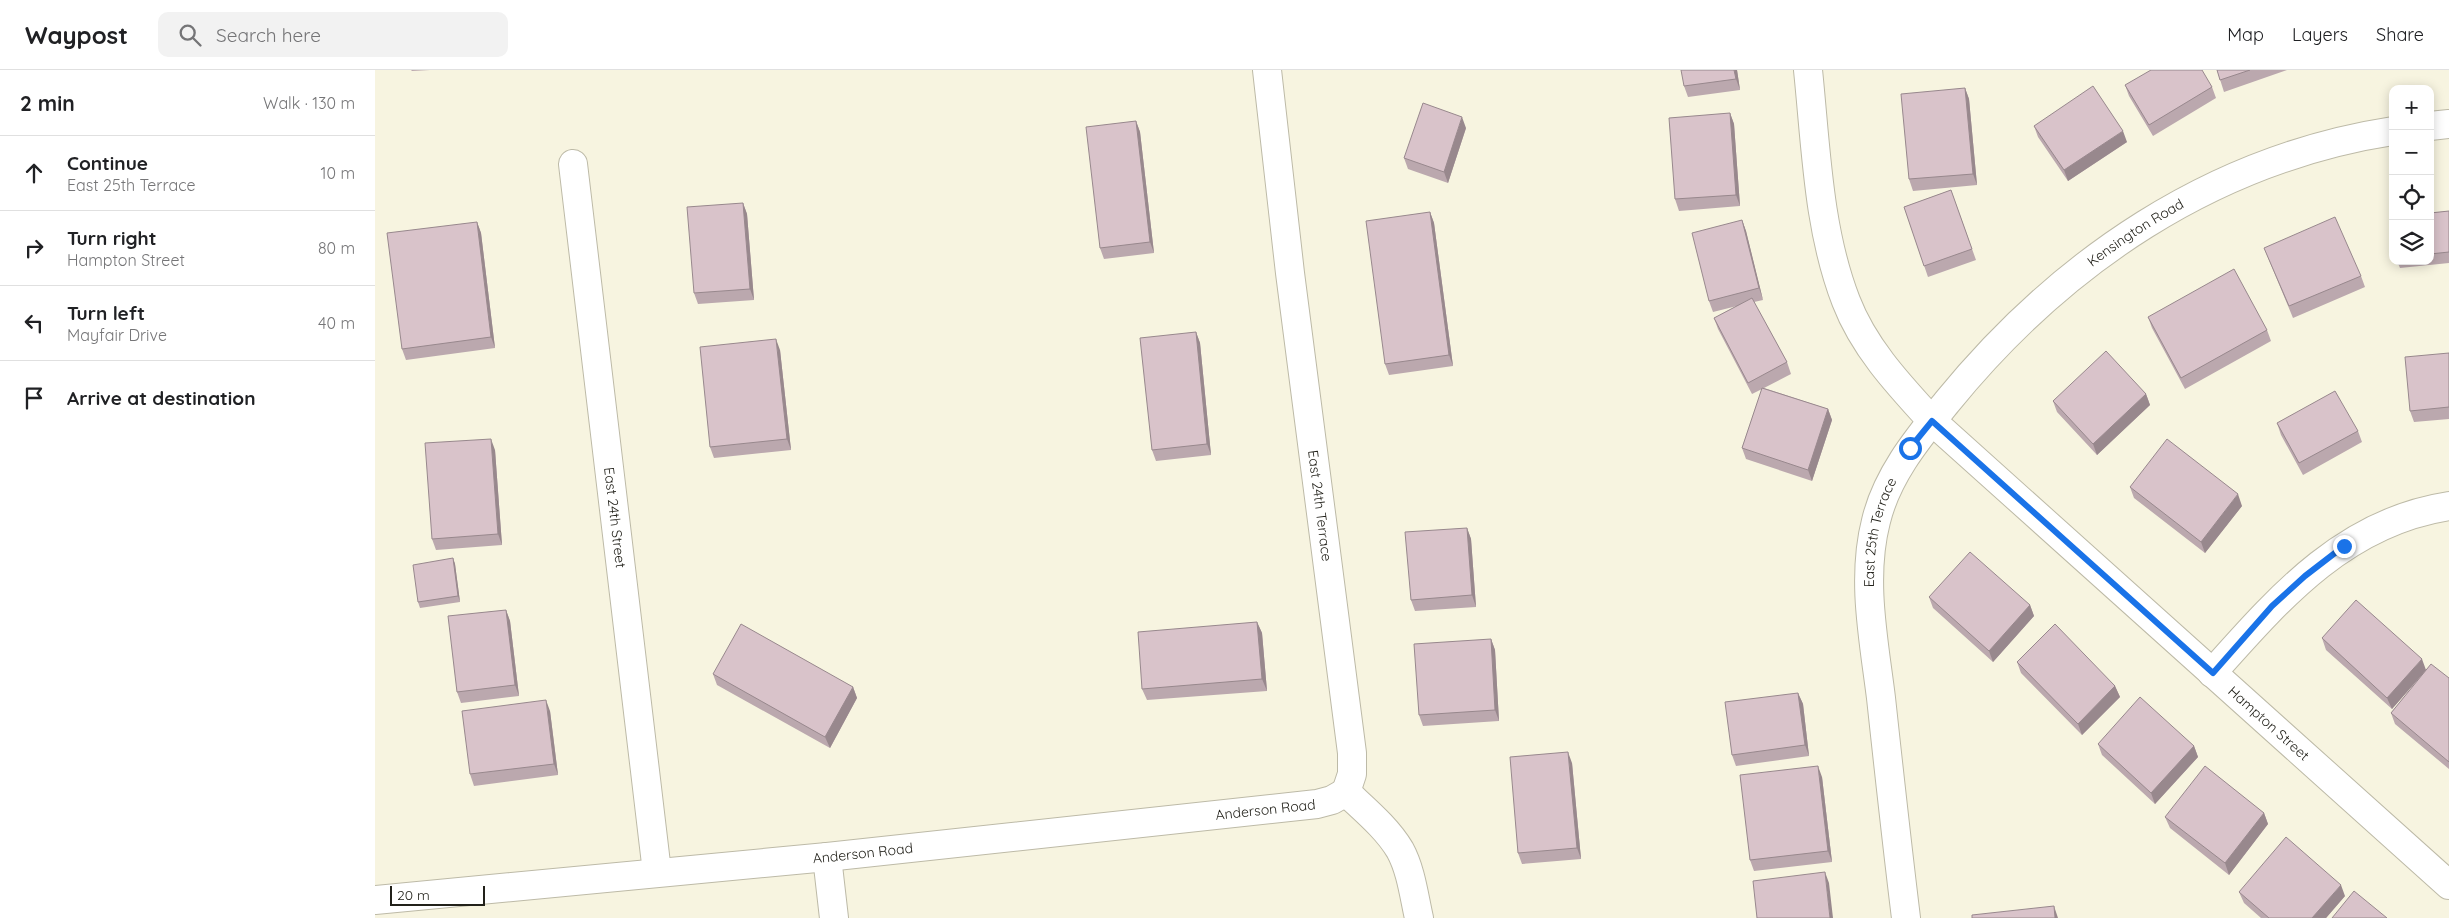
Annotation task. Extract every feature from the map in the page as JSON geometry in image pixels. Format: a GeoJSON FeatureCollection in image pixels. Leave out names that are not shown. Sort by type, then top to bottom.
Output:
{"type":"FeatureCollection","features":[{"type":"Feature","properties":{"kind":"street","name":"East 24th Terrace"},"geometry":{"type":"LineString","coordinates":[[1267,70],[1290,273],[1353,753],[1352,774],[1347,792]]}},
{"type":"Feature","properties":{"kind":"street"},"geometry":{"type":"LineString","coordinates":[[1808,70],[1826,226],[1847,302],[1867,341],[1889,374],[1932,421]]}},
{"type":"Feature","properties":{"kind":"street"},"geometry":{"type":"LineString","coordinates":[[2434,126],[2449,124]]}},
{"type":"Feature","properties":{"kind":"street","name":"Kensington Road"},"geometry":{"type":"LineString","coordinates":[[1932,421],[2004,337],[2049,294],[2101,253],[2151,220],[2203,191],[2290,156],[2339,142],[2389,131]]}},
{"type":"Feature","properties":{"kind":"street","name":"East 24th Street"},"geometry":{"type":"LineString","coordinates":[[573,164],[657,872]]}},
{"type":"Feature","properties":{"kind":"street","name":"Hampton Street"},"geometry":{"type":"LineString","coordinates":[[1932,421],[2449,885]]}},
{"type":"Feature","properties":{"kind":"street","name":"East 25th Terrace"},"geometry":{"type":"LineString","coordinates":[[1906,918],[1871,617],[1869,562],[1876,520],[1893,480],[1910,448],[1932,421]]}},
{"type":"Feature","properties":{"kind":"street"},"geometry":{"type":"LineString","coordinates":[[2213,673],[2272,606],[2305,576],[2344,546],[2389,522],[2433,508],[2449,506]]}},
{"type":"Feature","properties":{"kind":"street","name":"Anderson Road"},"geometry":{"type":"LineString","coordinates":[[375,900],[827,857],[1317,804],[1332,800],[1347,792]]}},
{"type":"Feature","properties":{"kind":"street"},"geometry":{"type":"LineString","coordinates":[[1347,792],[1385,830],[1400,850],[1411,881],[1419,918]]}},
{"type":"Feature","properties":{"kind":"street"},"geometry":{"type":"LineString","coordinates":[[827,857],[834,918]]}},
{"type":"Feature","properties":{"kind":"building"},"geometry":{"type":"Polygon","coordinates":[[[1681,70],[1734,70],[1736,79],[1684,86],[1681,70]]]}},
{"type":"Feature","properties":{"kind":"building"},"geometry":{"type":"Polygon","coordinates":[[[2151,70],[2202,70],[2212,87],[2149,125],[2125,85],[2151,70]]]}},
{"type":"Feature","properties":{"kind":"building"},"geometry":{"type":"Polygon","coordinates":[[[2217,70],[2250,70],[2220,80],[2217,70]]]}},
{"type":"Feature","properties":{"kind":"building"},"geometry":{"type":"Polygon","coordinates":[[[2093,86],[2123,131],[2064,170],[2034,126],[2093,86]]]}},
{"type":"Feature","properties":{"kind":"building"},"geometry":{"type":"Polygon","coordinates":[[[1965,88],[1973,174],[1909,179],[1901,94],[1965,88]]]}},
{"type":"Feature","properties":{"kind":"building"},"geometry":{"type":"Polygon","coordinates":[[[1423,103],[1462,117],[1444,172],[1404,158],[1423,103]]]}},
{"type":"Feature","properties":{"kind":"building"},"geometry":{"type":"Polygon","coordinates":[[[1730,113],[1736,195],[1675,199],[1669,118],[1730,113]]]}},
{"type":"Feature","properties":{"kind":"building"},"geometry":{"type":"Polygon","coordinates":[[[1136,121],[1150,242],[1100,248],[1086,127],[1136,121]]]}},
{"type":"Feature","properties":{"kind":"building"},"geometry":{"type":"Polygon","coordinates":[[[1951,190],[1972,249],[1924,266],[1904,207],[1951,190]]]}},
{"type":"Feature","properties":{"kind":"building"},"geometry":{"type":"Polygon","coordinates":[[[743,203],[750,289],[694,293],[687,207],[743,203]]]}},
{"type":"Feature","properties":{"kind":"building"},"geometry":{"type":"Polygon","coordinates":[[[2449,211],[2449,252],[2434,254],[2434,213],[2449,211]]]}},
{"type":"Feature","properties":{"kind":"building"},"geometry":{"type":"Polygon","coordinates":[[[1430,212],[1449,355],[1385,364],[1366,221],[1430,212]]]}},
{"type":"Feature","properties":{"kind":"building"},"geometry":{"type":"Polygon","coordinates":[[[2335,217],[2361,276],[2289,306],[2264,248],[2335,217]]]}},
{"type":"Feature","properties":{"kind":"building"},"geometry":{"type":"Polygon","coordinates":[[[1742,220],[1759,288],[1709,301],[1692,233],[1742,220]]]}},
{"type":"Feature","properties":{"kind":"building"},"geometry":{"type":"Polygon","coordinates":[[[477,222],[491,337],[402,349],[387,233],[477,222]]]}},
{"type":"Feature","properties":{"kind":"building"},"geometry":{"type":"Polygon","coordinates":[[[2234,269],[2267,330],[2181,378],[2148,317],[2234,269]]]}},
{"type":"Feature","properties":{"kind":"building"},"geometry":{"type":"Polygon","coordinates":[[[1752,298],[1787,362],[1748,383],[1714,318],[1752,298]]]}},
{"type":"Feature","properties":{"kind":"building"},"geometry":{"type":"Polygon","coordinates":[[[1196,332],[1207,444],[1152,450],[1140,338],[1196,332]]]}},
{"type":"Feature","properties":{"kind":"building"},"geometry":{"type":"Polygon","coordinates":[[[776,339],[787,439],[710,447],[700,347],[776,339]]]}},
{"type":"Feature","properties":{"kind":"building"},"geometry":{"type":"Polygon","coordinates":[[[2106,351],[2146,394],[2093,444],[2053,401],[2106,351]]]}},
{"type":"Feature","properties":{"kind":"building"},"geometry":{"type":"Polygon","coordinates":[[[2449,353],[2449,407],[2410,411],[2405,357],[2449,353]]]}},
{"type":"Feature","properties":{"kind":"building"},"geometry":{"type":"Polygon","coordinates":[[[1762,388],[1828,409],[1808,470],[1742,448],[1762,388]]]}},
{"type":"Feature","properties":{"kind":"building"},"geometry":{"type":"Polygon","coordinates":[[[2335,391],[2358,431],[2299,463],[2277,423],[2335,391]]]}},
{"type":"Feature","properties":{"kind":"building"},"geometry":{"type":"Polygon","coordinates":[[[491,439],[498,534],[432,539],[425,443],[491,439]]]}},
{"type":"Feature","properties":{"kind":"building"},"geometry":{"type":"Polygon","coordinates":[[[2167,439],[2238,494],[2201,542],[2130,487],[2167,439]]]}},
{"type":"Feature","properties":{"kind":"building"},"geometry":{"type":"Polygon","coordinates":[[[1467,528],[1472,595],[1411,600],[1405,532],[1467,528]]]}},
{"type":"Feature","properties":{"kind":"building"},"geometry":{"type":"Polygon","coordinates":[[[1970,552],[2030,605],[1989,651],[1929,597],[1970,552]]]}},
{"type":"Feature","properties":{"kind":"building"},"geometry":{"type":"Polygon","coordinates":[[[453,558],[458,596],[418,602],[413,565],[453,558]]]}},
{"type":"Feature","properties":{"kind":"building"},"geometry":{"type":"Polygon","coordinates":[[[2356,600],[2422,659],[2387,698],[2322,638],[2356,600]]]}},
{"type":"Feature","properties":{"kind":"building"},"geometry":{"type":"Polygon","coordinates":[[[506,610],[515,685],[457,692],[448,616],[506,610]]]}},
{"type":"Feature","properties":{"kind":"building"},"geometry":{"type":"Polygon","coordinates":[[[1257,622],[1262,679],[1142,689],[1138,632],[1257,622]]]}},
{"type":"Feature","properties":{"kind":"building"},"geometry":{"type":"Polygon","coordinates":[[[741,624],[853,687],[825,737],[713,674],[741,624]]]}},
{"type":"Feature","properties":{"kind":"building"},"geometry":{"type":"Polygon","coordinates":[[[2055,624],[2115,686],[2078,724],[2017,662],[2055,624]]]}},
{"type":"Feature","properties":{"kind":"building"},"geometry":{"type":"Polygon","coordinates":[[[1491,639],[1495,710],[1419,715],[1414,644],[1491,639]]]}},
{"type":"Feature","properties":{"kind":"building"},"geometry":{"type":"Polygon","coordinates":[[[2431,664],[2449,678],[2449,762],[2391,713],[2431,664]]]}},
{"type":"Feature","properties":{"kind":"building"},"geometry":{"type":"Polygon","coordinates":[[[1798,693],[1805,745],[1732,755],[1725,702],[1798,693]]]}},
{"type":"Feature","properties":{"kind":"building"},"geometry":{"type":"Polygon","coordinates":[[[2140,697],[2194,746],[2151,793],[2098,744],[2140,697]]]}},
{"type":"Feature","properties":{"kind":"building"},"geometry":{"type":"Polygon","coordinates":[[[546,700],[554,764],[470,774],[462,711],[546,700]]]}},
{"type":"Feature","properties":{"kind":"building"},"geometry":{"type":"Polygon","coordinates":[[[1568,752],[1577,848],[1518,853],[1510,757],[1568,752]]]}},
{"type":"Feature","properties":{"kind":"building"},"geometry":{"type":"Polygon","coordinates":[[[1818,766],[1828,851],[1750,860],[1740,775],[1818,766]]]}},
{"type":"Feature","properties":{"kind":"building"},"geometry":{"type":"Polygon","coordinates":[[[2205,766],[2264,813],[2225,863],[2165,817],[2205,766]]]}},
{"type":"Feature","properties":{"kind":"building"},"geometry":{"type":"Polygon","coordinates":[[[2286,837],[2341,885],[2312,918],[2269,918],[2239,892],[2286,837]]]}},
{"type":"Feature","properties":{"kind":"building"},"geometry":{"type":"Polygon","coordinates":[[[1825,872],[1830,918],[1757,918],[1753,881],[1825,872]]]}},
{"type":"Feature","properties":{"kind":"building"},"geometry":{"type":"Polygon","coordinates":[[[2354,891],[2387,918],[2332,918],[2354,891]]]}},
{"type":"Feature","properties":{"kind":"building"},"geometry":{"type":"Polygon","coordinates":[[[2054,906],[2055,918],[1972,918],[1972,915],[2054,906]]]}},
{"type":"Feature","properties":{"kind":"route"},"geometry":{"type":"LineString","coordinates":[[1910,448],[1932,421],[2213,673],[2272,606],[2305,576],[2344,546]]}}]}
